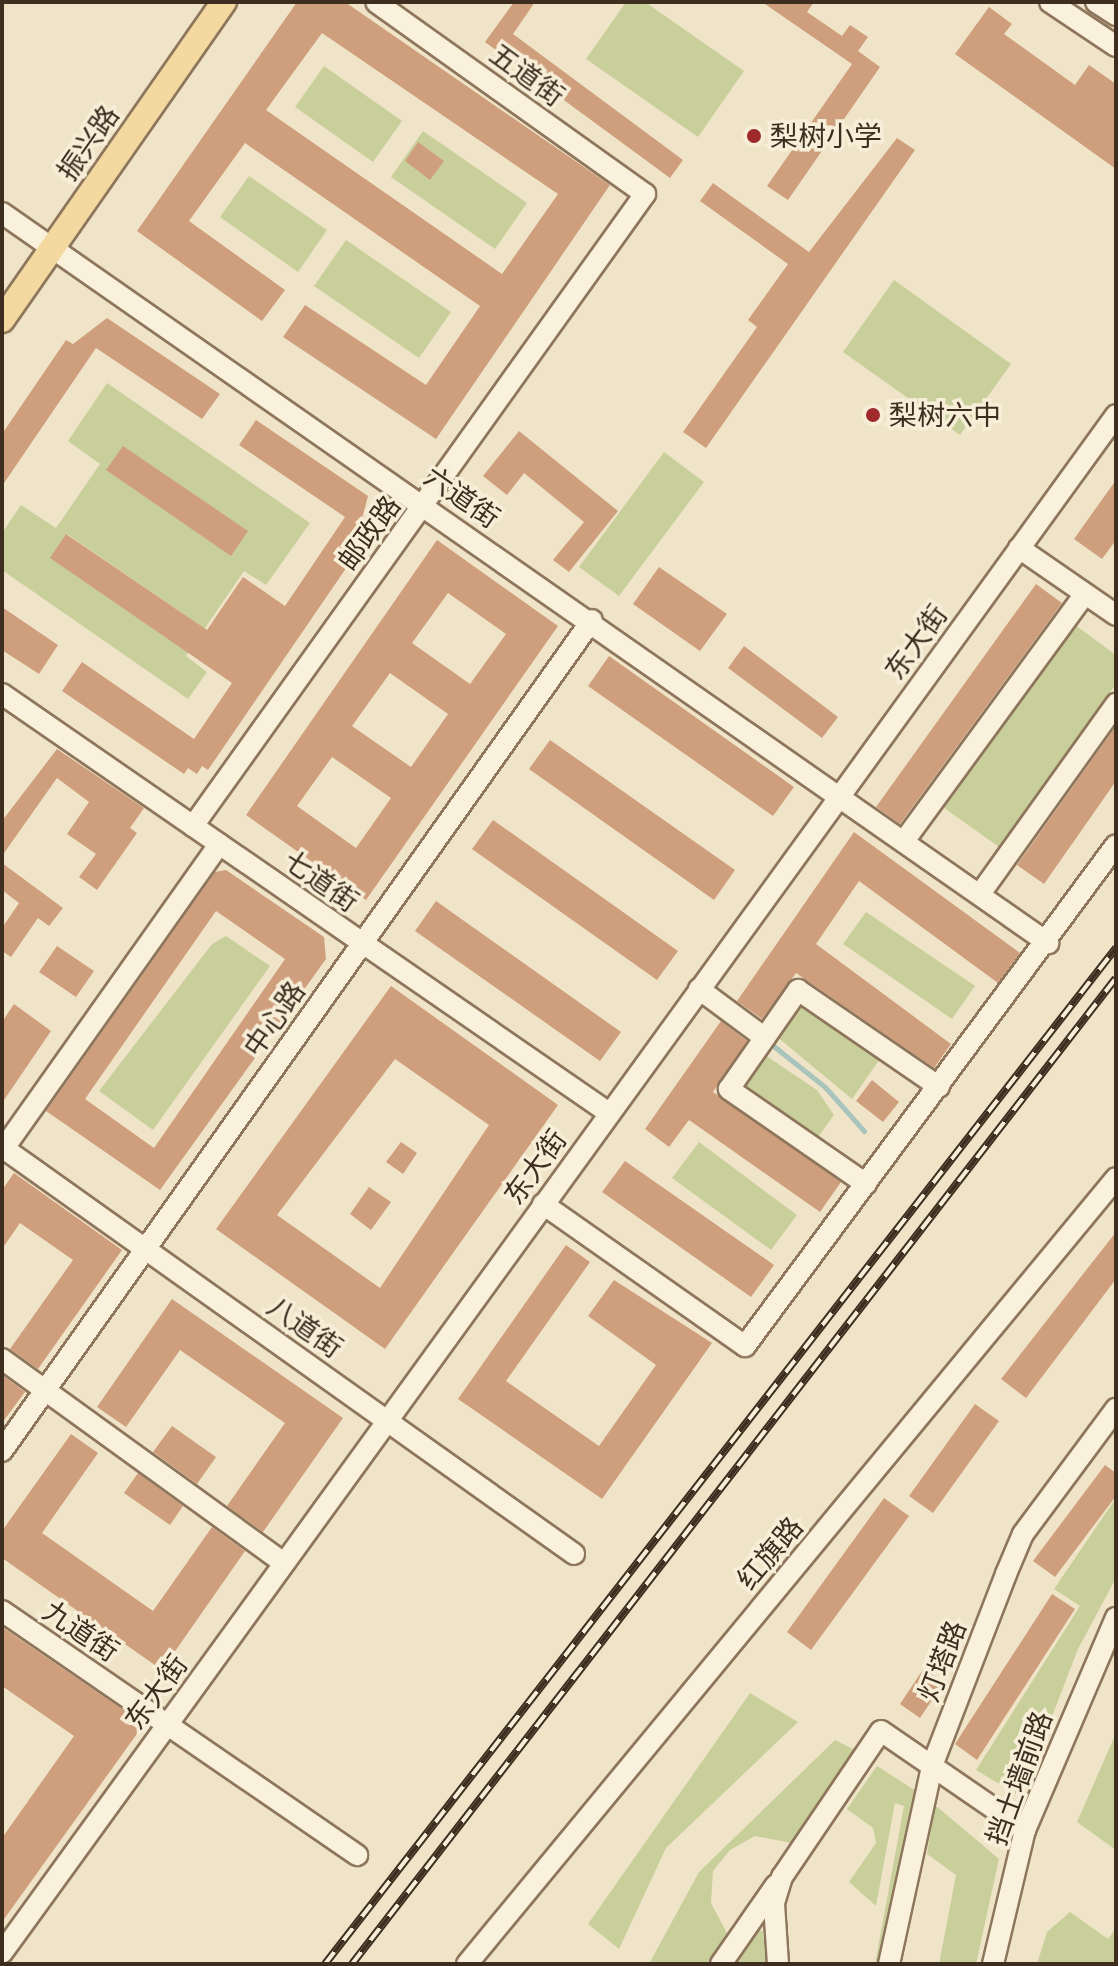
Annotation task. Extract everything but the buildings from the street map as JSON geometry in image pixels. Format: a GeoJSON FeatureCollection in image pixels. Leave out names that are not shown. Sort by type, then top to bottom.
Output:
{"type":"FeatureCollection","features":[{"type":"Feature","properties":{"kind":"main road","name":"振兴路"},"geometry":{"type":"LineString","coordinates":[[2,320],[224,2]]}},
{"type":"Feature","properties":{"kind":"street","name":"五道街"},"geometry":{"type":"LineString","coordinates":[[376,2],[645,194]]}},
{"type":"Feature","properties":{"kind":"street"},"geometry":{"type":"LineString","coordinates":[[1050,2],[1116,46]]}},
{"type":"Feature","properties":{"kind":"street"},"geometry":{"type":"LineString","coordinates":[[1096,2],[1116,15]]}},
{"type":"Feature","properties":{"kind":"street","name":"邮政路"},"geometry":{"type":"LineString","coordinates":[[193,826],[645,194]]}},
{"type":"Feature","properties":{"kind":"street","name":"六道街"},"geometry":{"type":"LineString","coordinates":[[2,213],[592,620],[1048,943]]}},
{"type":"Feature","properties":{"kind":"street","name":"东大街"},"geometry":{"type":"LineString","coordinates":[[2,1953],[1116,415]]}},
{"type":"Feature","properties":{"kind":"street"},"geometry":{"type":"LineString","coordinates":[[1019,548],[1116,615]]}},
{"type":"Feature","properties":{"kind":"street"},"geometry":{"type":"LineString","coordinates":[[904,841],[1085,594]]}},
{"type":"Feature","properties":{"kind":"street","name":"中心路"},"geometry":{"type":"LineString","coordinates":[[2,1451],[592,620]]}},
{"type":"Feature","properties":{"kind":"street","name":"七道街"},"geometry":{"type":"LineString","coordinates":[[2,694],[609,1113]]}},
{"type":"Feature","properties":{"kind":"street"},"geometry":{"type":"LineString","coordinates":[[980,894],[1116,704]]}},
{"type":"Feature","properties":{"kind":"street"},"geometry":{"type":"LineString","coordinates":[[3,1149],[219,844]]}},
{"type":"Feature","properties":{"kind":"street"},"geometry":{"type":"LineString","coordinates":[[543,1204],[745,1346],[1048,943],[1116,845]]}},
{"type":"Feature","properties":{"kind":"street"},"geometry":{"type":"LineString","coordinates":[[699,989],[765,1038]]}},
{"type":"Feature","properties":{"kind":"street"},"geometry":{"type":"LineString","coordinates":[[866,1184],[729,1089],[798,990],[939,1087]]}},
{"type":"Feature","properties":{"kind":"street","name":"八道街"},"geometry":{"type":"LineString","coordinates":[[3,1149],[574,1554]]}},
{"type":"Feature","properties":{"kind":"street","name":"红旗路"},"geometry":{"type":"LineString","coordinates":[[467,1964],[1116,1178]]}},
{"type":"Feature","properties":{"kind":"street"},"geometry":{"type":"LineString","coordinates":[[2,1359],[284,1563]]}},
{"type":"Feature","properties":{"kind":"street","name":"灯塔路"},"geometry":{"type":"LineString","coordinates":[[889,1964],[932,1766],[1023,1534],[1116,1409]]}},
{"type":"Feature","properties":{"kind":"street","name":"九道街"},"geometry":{"type":"LineString","coordinates":[[2,1611],[357,1855]]}},
{"type":"Feature","properties":{"kind":"street","name":"挡土墙前路"},"geometry":{"type":"LineString","coordinates":[[993,1964],[1025,1830],[1116,1618]]}},
{"type":"Feature","properties":{"kind":"street"},"geometry":{"type":"LineString","coordinates":[[721,1964],[881,1731],[1025,1830]]}},
{"type":"Feature","properties":{"kind":"street"},"geometry":{"type":"LineString","coordinates":[[778,1964],[774,1903],[782,1877]]}},
{"type":"Feature","properties":{"kind":"green space"},"geometry":{"type":"Polygon","coordinates":[[[626,2],[645,2],[744,71],[698,137],[586,59],[626,2]]]}},
{"type":"Feature","properties":{"kind":"green space"},"geometry":{"type":"Polygon","coordinates":[[[324,66],[402,121],[373,162],[295,107],[324,66]]]}},
{"type":"Feature","properties":{"kind":"green space"},"geometry":{"type":"Polygon","coordinates":[[[423,131],[527,203],[495,249],[391,177],[423,131]]]}},
{"type":"Feature","properties":{"kind":"green space"},"geometry":{"type":"Polygon","coordinates":[[[249,176],[327,230],[298,272],[220,217],[249,176]]]}},
{"type":"Feature","properties":{"kind":"green space"},"geometry":{"type":"Polygon","coordinates":[[[346,240],[451,312],[419,358],[314,286],[346,240]]]}},
{"type":"Feature","properties":{"kind":"green space"},"geometry":{"type":"Polygon","coordinates":[[[894,280],[1011,364],[960,435],[843,352],[894,280]]]}},
{"type":"Feature","properties":{"kind":"green space"},"geometry":{"type":"Polygon","coordinates":[[[107,383],[310,523],[266,585],[244,571],[186,656],[207,672],[188,699],[2,570],[2,533],[21,505],[56,528],[100,464],[68,441],[107,383]],[[107,470],[231,555],[247,532],[107,470]],[[67,534],[51,558],[188,618],[188,617],[67,534]]]}},
{"type":"Feature","properties":{"kind":"green space"},"geometry":{"type":"Polygon","coordinates":[[[664,452],[704,482],[619,596],[579,567],[664,452]]]}},
{"type":"Feature","properties":{"kind":"green space"},"geometry":{"type":"Polygon","coordinates":[[[1071,622],[1116,655],[1116,684],[999,847],[940,805],[1071,622]]]}},
{"type":"Feature","properties":{"kind":"green space"},"geometry":{"type":"Polygon","coordinates":[[[866,912],[975,986],[952,1019],[843,944],[866,912]]]}},
{"type":"Feature","properties":{"kind":"green space"},"geometry":{"type":"Polygon","coordinates":[[[226,936],[270,966],[153,1130],[99,1091],[212,944],[226,936]]]}},
{"type":"Feature","properties":{"kind":"green space"},"geometry":{"type":"Polygon","coordinates":[[[800,1000],[882,1056],[852,1099],[776,1036],[800,1000]]]}},
{"type":"Feature","properties":{"kind":"green space"},"geometry":{"type":"Polygon","coordinates":[[[762,1053],[817,1090],[834,1115],[816,1140],[740,1087],[762,1053]]]}},
{"type":"Feature","properties":{"kind":"green space"},"geometry":{"type":"Polygon","coordinates":[[[699,1142],[797,1215],[771,1250],[672,1178],[699,1142]]]}},
{"type":"Feature","properties":{"kind":"green space"},"geometry":{"type":"Polygon","coordinates":[[[1116,1498],[1116,1578],[1078,1649],[1021,1797],[976,1770],[1080,1606],[1054,1589],[1116,1498]]]}},
{"type":"Feature","properties":{"kind":"green space"},"geometry":{"type":"Polygon","coordinates":[[[750,1693],[798,1722],[666,1848],[619,1949],[588,1924],[750,1693]]]}},
{"type":"Feature","properties":{"kind":"green space"},"geometry":{"type":"Polygon","coordinates":[[[1116,1733],[1116,1850],[1077,1822],[1116,1733]]]}},
{"type":"Feature","properties":{"kind":"green space"},"geometry":{"type":"Polygon","coordinates":[[[835,1740],[859,1752],[796,1844],[755,1836],[730,1850],[713,1871],[711,1903],[729,1937],[749,1929],[765,1931],[768,1964],[649,1964],[699,1872],[835,1740]]]}},
{"type":"Feature","properties":{"kind":"green space"},"geometry":{"type":"Polygon","coordinates":[[[877,1766],[916,1791],[884,1964],[875,1964],[904,1806],[895,1803],[876,1906],[849,1882],[876,1843],[873,1828],[847,1809],[877,1766]]]}},
{"type":"Feature","properties":{"kind":"green space"},"geometry":{"type":"Polygon","coordinates":[[[935,1805],[999,1859],[976,1964],[939,1964],[956,1875],[927,1854],[935,1805]]]}},
{"type":"Feature","properties":{"kind":"green space"},"geometry":{"type":"Polygon","coordinates":[[[1070,1912],[1108,1939],[1116,1928],[1116,1964],[1037,1964],[1047,1932],[1070,1912]]]}},
{"type":"Feature","properties":{"kind":"waterway"},"geometry":{"type":"LineString","coordinates":[[771,1044],[825,1087],[864,1131]]}},
{"type":"Feature","properties":{"kind":"railway"},"geometry":{"type":"LineString","coordinates":[[325,1964],[1116,948]]}},
{"type":"Feature","properties":{"kind":"railway"},"geometry":{"type":"LineString","coordinates":[[352,1964],[1116,978]]}},
{"type":"Feature","properties":{"kind":"place","name":"梨树小学"},"geometry":{"type":"Point","coordinates":[754,136]}},
{"type":"Feature","properties":{"kind":"place","name":"梨树六中"},"geometry":{"type":"Point","coordinates":[873,415]}}]}
